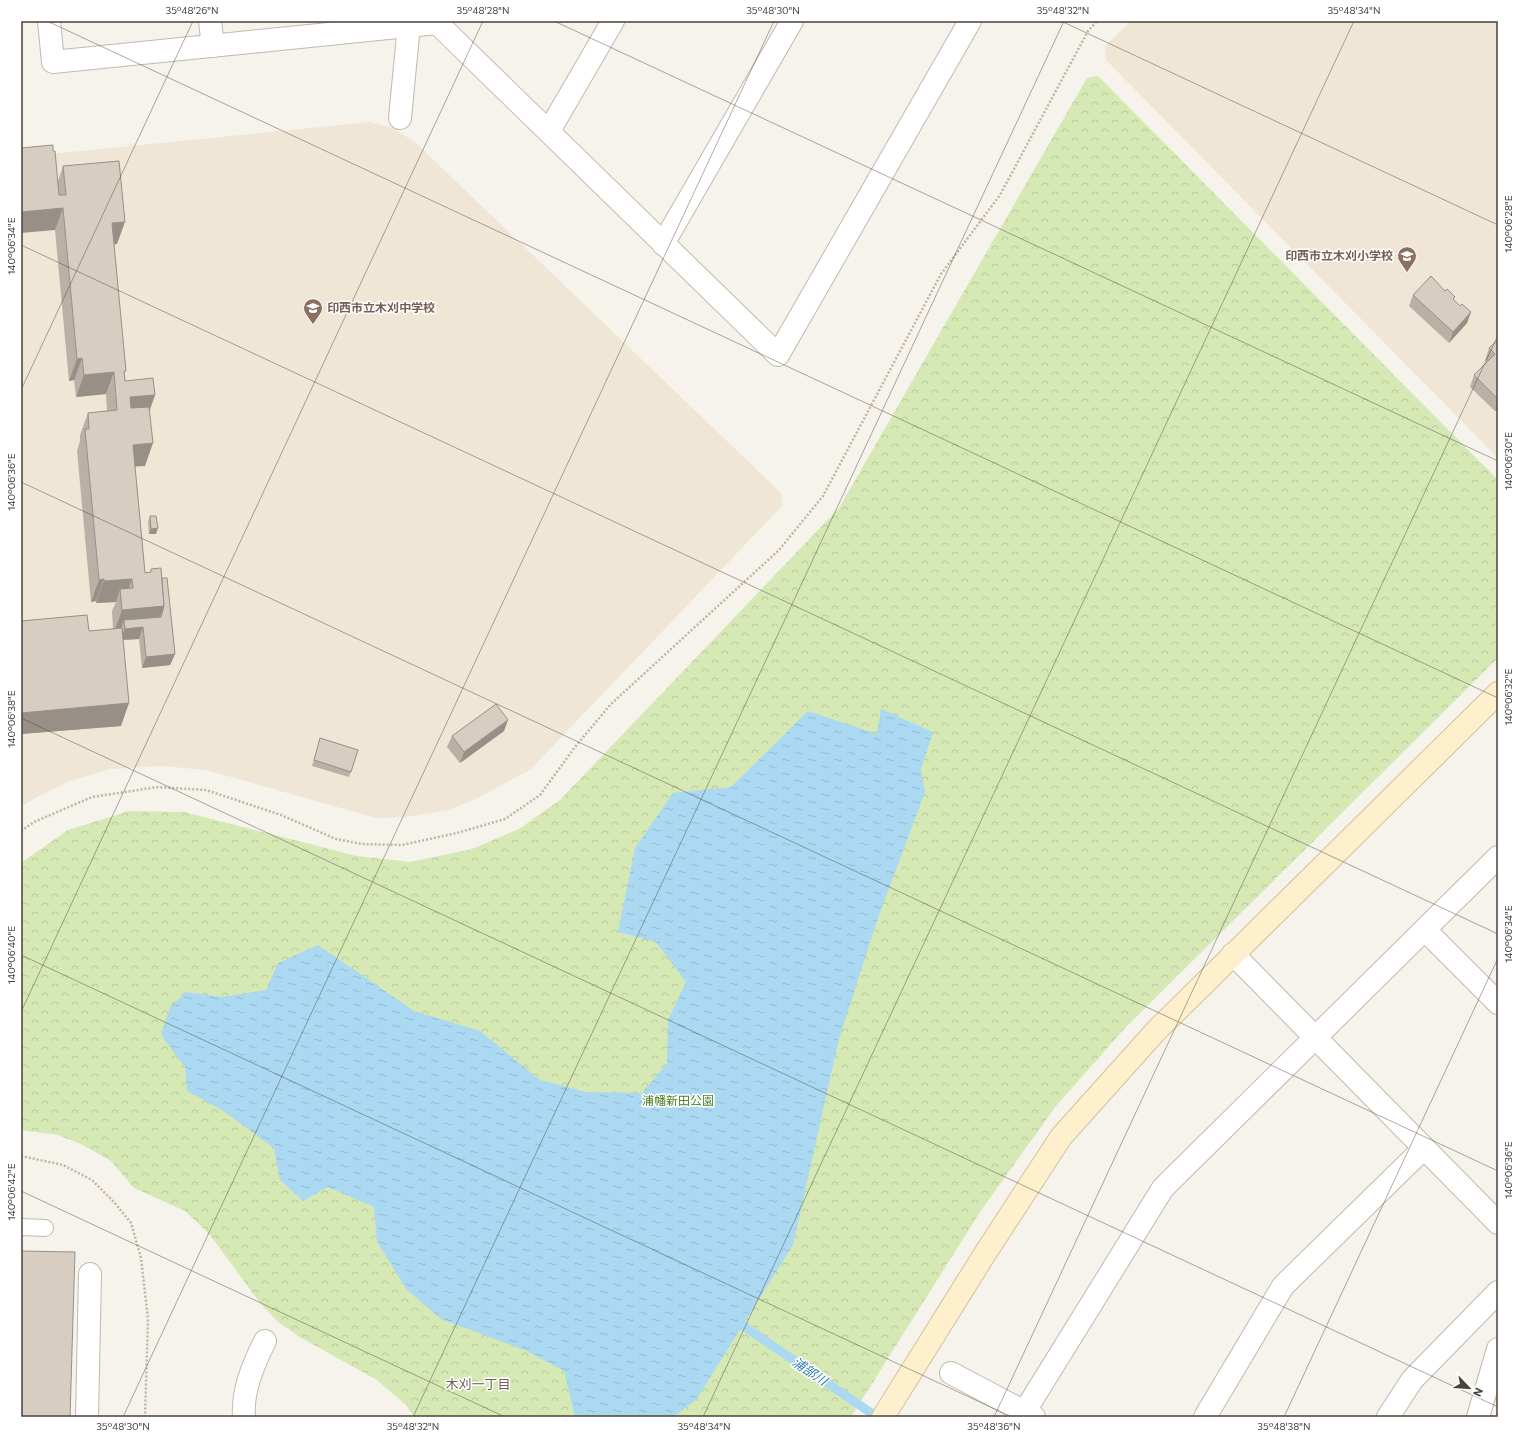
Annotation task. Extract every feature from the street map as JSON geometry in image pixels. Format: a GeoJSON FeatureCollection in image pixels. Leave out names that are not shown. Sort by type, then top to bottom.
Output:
{"type":"FeatureCollection","features":[{"type":"Feature","properties":{"kind":"street"},"geometry":{"type":"LineString","coordinates":[[49,21],[53,62],[212,46],[364,26],[409,25],[437,22],[778,355],[970,21]]}},
{"type":"Feature","properties":{"kind":"street"},"geometry":{"type":"LineString","coordinates":[[210,21],[212,46]]}},
{"type":"Feature","properties":{"kind":"street"},"geometry":{"type":"LineString","coordinates":[[549,130],[613,21]]}},
{"type":"Feature","properties":{"kind":"street"},"geometry":{"type":"LineString","coordinates":[[663,244],[792,21]]}},
{"type":"Feature","properties":{"kind":"street"},"geometry":{"type":"LineString","coordinates":[[400,118],[409,25]]}},
{"type":"Feature","properties":{"kind":"street"},"geometry":{"type":"LineString","coordinates":[[888,1408],[986,1252],[1061,1137],[1155,1032],[1498,693]]}},
{"type":"Feature","properties":{"kind":"street"},"geometry":{"type":"LineString","coordinates":[[951,1373],[1029,1414],[1164,1188],[1498,858]]}},
{"type":"Feature","properties":{"kind":"street"},"geometry":{"type":"LineString","coordinates":[[1425,930],[1498,1003]]}},
{"type":"Feature","properties":{"kind":"street"},"geometry":{"type":"LineString","coordinates":[[1233,954],[1498,1223]]}},
{"type":"Feature","properties":{"kind":"street"},"geometry":{"type":"LineString","coordinates":[[1206,1417],[1283,1286],[1424,1148]]}},
{"type":"Feature","properties":{"kind":"street"},"geometry":{"type":"LineString","coordinates":[[87,1417],[90,1274]]}},
{"type":"Feature","properties":{"kind":"street"},"geometry":{"type":"LineString","coordinates":[[1388,1417],[1412,1380],[1498,1292]]}},
{"type":"Feature","properties":{"kind":"street"},"geometry":{"type":"LineString","coordinates":[[244,1417],[243,1405],[253,1365],[265,1341]]}},
{"type":"Feature","properties":{"kind":"street"},"geometry":{"type":"LineString","coordinates":[[1478,1417],[1498,1349]]}},
{"type":"Feature","properties":{"kind":"lane"},"geometry":{"type":"LineString","coordinates":[[21,1227],[45,1228]]}},
{"type":"Feature","properties":{"kind":"path"},"geometry":{"type":"LineString","coordinates":[[21,832],[34,822],[92,797],[158,787],[206,790],[281,815],[336,839],[362,844],[402,845],[457,833],[505,819],[540,795],[575,747],[611,704],[779,550],[823,496],[941,274],[1000,195],[1088,31],[1097,21]]}},
{"type":"Feature","properties":{"kind":"path"},"geometry":{"type":"LineString","coordinates":[[21,1156],[63,1165],[92,1180],[114,1202],[131,1223],[141,1258],[148,1319],[145,1417]]}},
{"type":"Feature","properties":{"kind":"shaded area","name":"印西市立木刈小学校"},"geometry":{"type":"Polygon","coordinates":[[[1131,21],[1498,21],[1498,458],[1106,60],[1105,46],[1131,21]]]}},
{"type":"Feature","properties":{"kind":"shaded area","name":"印西市立木刈中学校"},"geometry":{"type":"Polygon","coordinates":[[[370,122],[395,129],[417,144],[781,493],[782,506],[531,769],[476,799],[448,810],[407,817],[376,818],[206,770],[162,766],[110,769],[67,782],[21,807],[21,157],[370,122]]]}},
{"type":"Feature","properties":{"kind":"green space","name":"浦幡新田公園"},"geometry":{"type":"Polygon","coordinates":[[[1098,76],[1498,480],[1498,658],[1126,1027],[1056,1106],[980,1212],[851,1417],[414,1417],[406,1405],[377,1380],[298,1336],[277,1321],[260,1303],[210,1235],[185,1211],[134,1188],[111,1161],[83,1145],[58,1135],[21,1130],[21,863],[68,830],[129,811],[184,812],[357,856],[410,862],[472,849],[519,829],[560,800],[839,508],[1087,78],[1098,76]]]}},
{"type":"Feature","properties":{"kind":"water"},"geometry":{"type":"Polygon","coordinates":[[[881,709],[933,732],[921,769],[925,792],[878,918],[839,1039],[793,1245],[696,1400],[673,1417],[575,1417],[564,1371],[527,1351],[441,1319],[407,1290],[377,1242],[374,1207],[328,1187],[303,1201],[280,1180],[274,1148],[222,1110],[187,1091],[185,1067],[161,1035],[170,1007],[186,992],[222,997],[266,990],[278,963],[318,945],[414,1011],[480,1031],[540,1080],[586,1092],[642,1093],[667,1063],[668,1020],[686,982],[656,942],[618,932],[635,848],[673,793],[731,787],[808,711],[877,734],[881,709]]]}},
{"type":"Feature","properties":{"kind":"building"},"geometry":{"type":"Polygon","coordinates":[[[53,145],[53,151],[55,151],[59,195],[66,195],[63,166],[119,161],[125,222],[112,223],[126,371],[124,371],[125,381],[153,378],[155,395],[130,397],[131,408],[149,407],[153,443],[133,445],[145,573],[151,572],[151,569],[161,568],[164,606],[122,610],[120,589],[133,588],[132,579],[99,580],[85,429],[89,429],[88,413],[117,410],[114,372],[84,375],[82,358],[77,359],[63,208],[21,212],[21,148],[53,145]]]}},
{"type":"Feature","properties":{"kind":"building"},"geometry":{"type":"Polygon","coordinates":[[[1431,276],[1445,291],[1447,289],[1455,297],[1453,299],[1460,306],[1462,304],[1471,312],[1453,332],[1413,295],[1431,276]]]}},
{"type":"Feature","properties":{"kind":"building"},"geometry":{"type":"Polygon","coordinates":[[[1498,340],[1498,399],[1474,375],[1495,354],[1489,348],[1498,340]]]}},
{"type":"Feature","properties":{"kind":"building"},"geometry":{"type":"Polygon","coordinates":[[[150,516],[156,516],[158,528],[151,529],[150,516]]]}},
{"type":"Feature","properties":{"kind":"building"},"geometry":{"type":"Polygon","coordinates":[[[162,578],[167,578],[175,654],[146,657],[143,627],[125,629],[124,620],[161,617],[164,606],[162,578]]]}},
{"type":"Feature","properties":{"kind":"building"},"geometry":{"type":"Polygon","coordinates":[[[87,615],[89,631],[122,628],[129,703],[21,713],[21,621],[87,615]]]}},
{"type":"Feature","properties":{"kind":"building"},"geometry":{"type":"Polygon","coordinates":[[[496,704],[508,720],[464,752],[452,736],[496,704]]]}},
{"type":"Feature","properties":{"kind":"building"},"geometry":{"type":"Polygon","coordinates":[[[320,738],[358,750],[351,772],[314,760],[320,738]]]}},
{"type":"Feature","properties":{"kind":"building"},"geometry":{"type":"Polygon","coordinates":[[[21,1251],[75,1252],[70,1417],[21,1417],[21,1251]]]}},
{"type":"Feature","properties":{"kind":"waterway","name":"浦部川"},"geometry":{"type":"LineString","coordinates":[[742,1325],[877,1417]]}},
{"type":"Feature","properties":{"kind":"place","name":"印西市立木刈小学校"},"geometry":{"type":"Point","coordinates":[1407,273]}},
{"type":"Feature","properties":{"kind":"place","name":"印西市立木刈中学校"},"geometry":{"type":"Point","coordinates":[313,325]}},
{"type":"Feature","properties":{"kind":"district","name":"木刈一丁目"},"geometry":{"type":"Point","coordinates":[478,1384]}}]}
